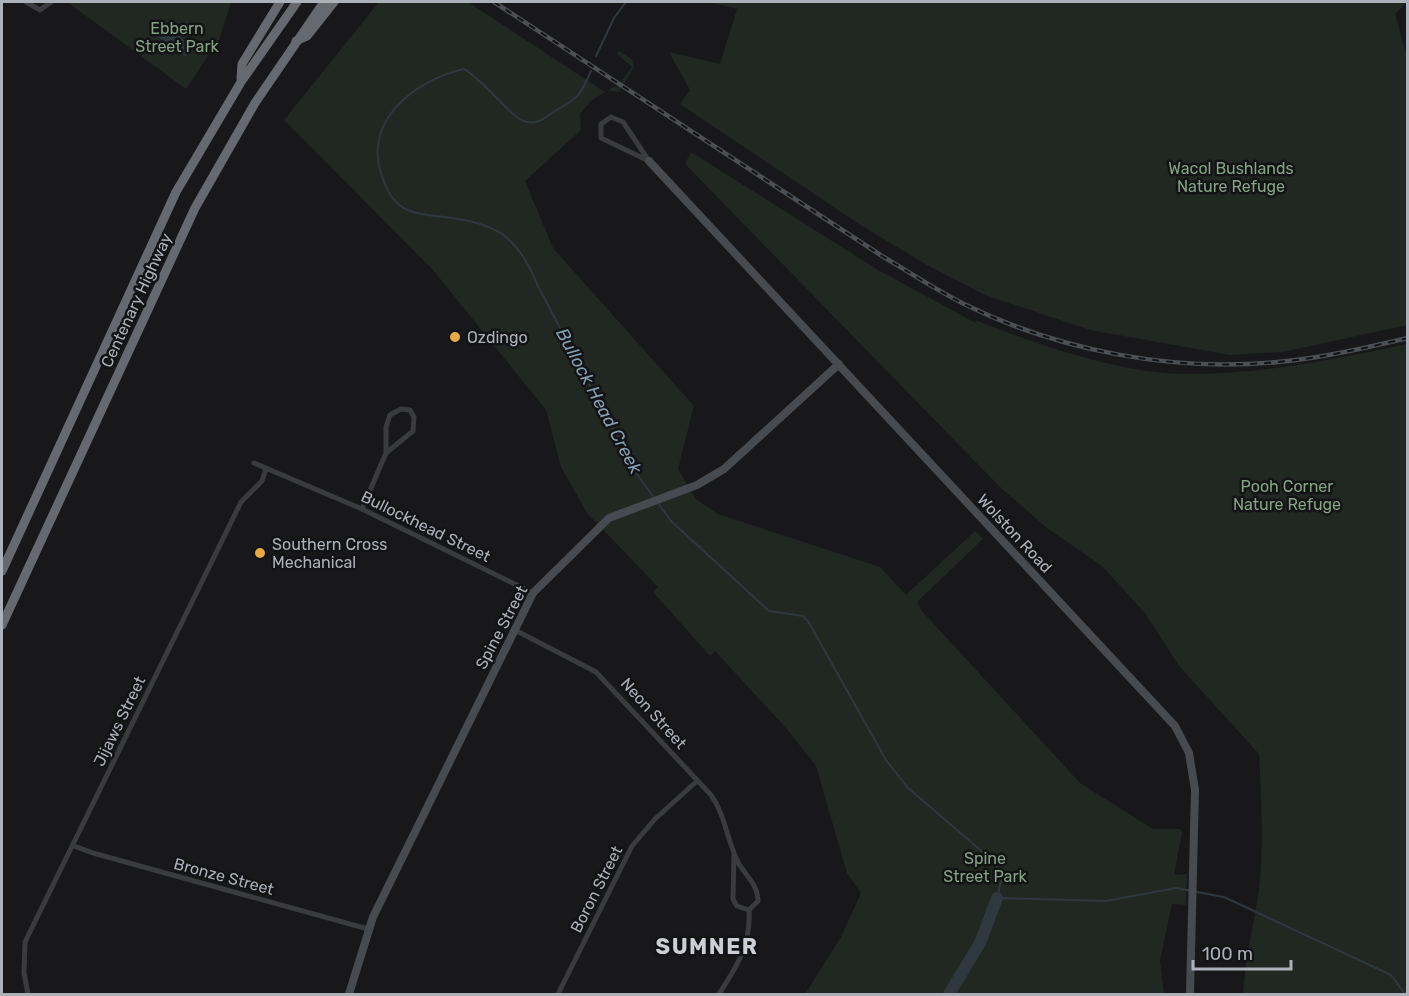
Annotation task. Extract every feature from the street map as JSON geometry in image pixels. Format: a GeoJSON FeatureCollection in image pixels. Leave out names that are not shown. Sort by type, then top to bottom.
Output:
{"type":"FeatureCollection","features":[{"type":"Feature","properties":{"kind":"highway"},"geometry":{"type":"LineString","coordinates":[[240,82],[242,64],[280,2]]}},
{"type":"Feature","properties":{"kind":"highway","name":"Centenary Highway"},"geometry":{"type":"LineString","coordinates":[[2,571],[162,220],[208,134],[240,82],[297,2]]}},
{"type":"Feature","properties":{"kind":"highway","name":"Centenary Highway"},"geometry":{"type":"LineString","coordinates":[[2,625],[195,208],[249,113],[324,2]]}},
{"type":"Feature","properties":{"kind":"highway"},"geometry":{"type":"LineString","coordinates":[[296,42],[307,36],[334,2]]}},
{"type":"Feature","properties":{"kind":"street"},"geometry":{"type":"LineString","coordinates":[[26,2],[40,10],[51,2]]}},
{"type":"Feature","properties":{"kind":"street","name":"Wolston Road"},"geometry":{"type":"LineString","coordinates":[[649,161],[601,138],[601,124],[611,117],[622,122],[649,161],[1175,726],[1189,753],[1194,779],[1190,994]]}},
{"type":"Feature","properties":{"kind":"street","name":"Spine Street"},"geometry":{"type":"LineString","coordinates":[[349,994],[368,929],[513,629],[533,593],[609,518],[678,493],[714,477],[728,467],[839,364]]}},
{"type":"Feature","properties":{"kind":"street"},"geometry":{"type":"LineString","coordinates":[[362,509],[386,453],[386,427],[390,415],[401,409],[410,410],[414,417],[413,430],[386,453]]}},
{"type":"Feature","properties":{"kind":"street"},"geometry":{"type":"LineString","coordinates":[[254,463],[266,469]]}},
{"type":"Feature","properties":{"kind":"street","name":"Bullockhead Street"},"geometry":{"type":"LineString","coordinates":[[266,469],[362,509],[533,593]]}},
{"type":"Feature","properties":{"kind":"street","name":"Jijaws Street"},"geometry":{"type":"LineString","coordinates":[[28,994],[24,973],[26,942],[241,502],[262,481],[266,469]]}},
{"type":"Feature","properties":{"kind":"street","name":"Neon Street"},"geometry":{"type":"LineString","coordinates":[[513,629],[596,672],[717,804],[734,854],[758,893],[758,901],[749,910],[749,936],[746,950],[719,994]]}},
{"type":"Feature","properties":{"kind":"street","name":"Boron Street"},"geometry":{"type":"LineString","coordinates":[[558,994],[632,846],[655,819],[697,781]]}},
{"type":"Feature","properties":{"kind":"street","name":"Bronze Street"},"geometry":{"type":"LineString","coordinates":[[74,846],[368,929]]}},
{"type":"Feature","properties":{"kind":"street","name":"Neon Street"},"geometry":{"type":"LineString","coordinates":[[734,854],[733,899],[737,906],[749,910]]}},
{"type":"Feature","properties":{"kind":"green space","name":"Ebbern Street Park"},"geometry":{"type":"Polygon","coordinates":[[[67,2],[231,2],[220,38],[186,89],[67,2]]]}},
{"type":"Feature","properties":{"kind":"green space","name":"Spine Street Park"},"geometry":{"type":"Polygon","coordinates":[[[379,2],[468,2],[605,92],[592,100],[580,114],[581,130],[525,181],[553,248],[694,406],[678,469],[696,499],[718,514],[880,567],[906,595],[975,531],[983,539],[917,602],[921,610],[1080,783],[1153,829],[1180,829],[1182,833],[1174,875],[1187,874],[1186,905],[1172,904],[1160,960],[1164,994],[805,994],[841,937],[861,893],[847,873],[816,766],[786,728],[715,651],[710,656],[653,592],[658,587],[587,513],[561,467],[546,410],[433,270],[284,120],[379,2]]]}},
{"type":"Feature","properties":{"kind":"green space","name":"Wacol Bushlands Nature Refuge"},"geometry":{"type":"Polygon","coordinates":[[[708,2],[1407,2],[1395,14],[1408,60],[1407,325],[1283,352],[1230,355],[1090,330],[985,295],[927,265],[862,226],[680,104],[690,90],[669,52],[720,64],[737,9],[708,2]]]}},
{"type":"Feature","properties":{"kind":"green space"},"geometry":{"type":"Polygon","coordinates":[[[619,51],[633,60],[634,67],[619,92],[609,91],[618,86],[632,67],[617,54],[619,51]]]}},
{"type":"Feature","properties":{"kind":"green space","name":"Pooh Corner Nature Refuge"},"geometry":{"type":"Polygon","coordinates":[[[691,152],[878,270],[974,322],[977,323],[975,320],[1083,357],[1141,370],[1195,374],[1222,373],[1302,364],[1407,344],[1407,994],[1243,994],[1261,872],[1262,821],[1259,754],[1179,666],[1145,613],[1102,566],[1047,528],[999,486],[685,164],[691,152]]]}},
{"type":"Feature","properties":{"kind":"shaded area"},"geometry":{"type":"Polygon","coordinates":[[[161,26],[172,29],[190,46],[188,55],[185,56],[158,37],[156,34],[161,26]]]}},
{"type":"Feature","properties":{"kind":"waterway","name":"Bullock Head Creek"},"geometry":{"type":"LineString","coordinates":[[596,56],[614,18],[626,2]]}},
{"type":"Feature","properties":{"kind":"waterway","name":"Bullock Head Creek"},"geometry":{"type":"LineString","coordinates":[[591,71],[583,88],[572,101],[534,122],[527,122],[513,114],[464,69],[446,74],[428,83],[411,93],[397,106],[386,121],[379,138],[378,156],[386,187],[394,200],[405,209],[487,226],[499,232],[520,252],[636,473],[671,521],[769,611],[803,616],[808,621],[886,760],[907,787],[993,861],[1002,877],[997,898],[1106,901],[1176,888],[1224,897],[1391,975],[1405,994]]}},
{"type":"Feature","properties":{"kind":"waterway"},"geometry":{"type":"LineString","coordinates":[[949,994],[980,943],[997,898]]}},
{"type":"Feature","properties":{"kind":"railway"},"geometry":{"type":"LineString","coordinates":[[494,2],[882,256],[954,299],[1038,334],[1077,346],[1117,354],[1198,364],[1278,362],[1343,352],[1408,338]]}},
{"type":"Feature","properties":{"kind":"place","name":"Ozdingo"},"geometry":{"type":"Point","coordinates":[455,337]}},
{"type":"Feature","properties":{"kind":"place","name":"Southern Cross Mechanical"},"geometry":{"type":"Point","coordinates":[260,553]}},
{"type":"Feature","properties":{"kind":"district","name":"SUMNER"},"geometry":{"type":"Point","coordinates":[707,946]}}]}
